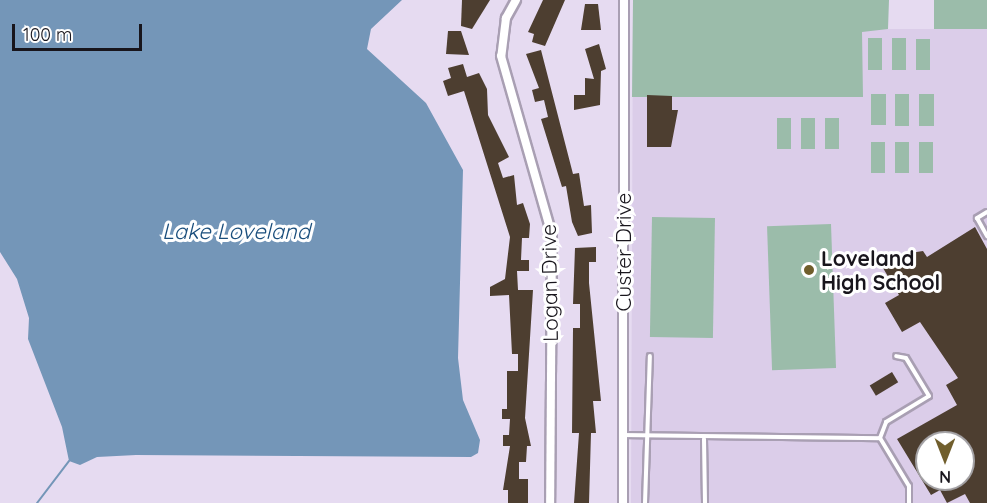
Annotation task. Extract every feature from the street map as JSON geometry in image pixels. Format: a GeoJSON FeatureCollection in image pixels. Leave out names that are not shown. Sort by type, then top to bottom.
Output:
{"type":"FeatureCollection","features":[{"type":"Feature","properties":{"kind":"street","name":"Logan Drive"},"geometry":{"type":"LineString","coordinates":[[516,0],[506,18],[501,56],[552,235],[550,503]]}},
{"type":"Feature","properties":{"kind":"street","name":"Custer Drive"},"geometry":{"type":"LineString","coordinates":[[622,503],[624,0]]}},
{"type":"Feature","properties":{"kind":"lane"},"geometry":{"type":"LineString","coordinates":[[987,212],[977,218],[987,236]]}},
{"type":"Feature","properties":{"kind":"lane"},"geometry":{"type":"LineString","coordinates":[[645,503],[650,439],[650,356]]}},
{"type":"Feature","properties":{"kind":"lane"},"geometry":{"type":"LineString","coordinates":[[880,438],[886,423],[930,396],[906,358],[896,356]]}},
{"type":"Feature","properties":{"kind":"lane"},"geometry":{"type":"LineString","coordinates":[[623,435],[650,439],[880,438]]}},
{"type":"Feature","properties":{"kind":"lane"},"geometry":{"type":"LineString","coordinates":[[880,438],[909,486],[909,503]]}},
{"type":"Feature","properties":{"kind":"lane"},"geometry":{"type":"LineString","coordinates":[[704,439],[705,503]]}},
{"type":"Feature","properties":{"kind":"shaded area","name":"Loveland High School"},"geometry":{"type":"Polygon","coordinates":[[[633,0],[889,29],[987,29],[987,503],[631,503],[633,0]]]}},
{"type":"Feature","properties":{"kind":"green space"},"geometry":{"type":"Polygon","coordinates":[[[633,0],[889,0],[888,29],[862,32],[863,97],[632,97],[633,0]]]}},
{"type":"Feature","properties":{"kind":"green space"},"geometry":{"type":"Polygon","coordinates":[[[934,0],[987,0],[987,29],[934,29],[934,0]]]}},
{"type":"Feature","properties":{"kind":"green space"},"geometry":{"type":"Polygon","coordinates":[[[868,38],[882,38],[882,70],[868,70],[868,38]]]}},
{"type":"Feature","properties":{"kind":"green space"},"geometry":{"type":"Polygon","coordinates":[[[892,38],[906,38],[906,70],[892,70],[892,38]]]}},
{"type":"Feature","properties":{"kind":"green space"},"geometry":{"type":"Polygon","coordinates":[[[916,39],[930,39],[930,70],[916,70],[916,39]]]}},
{"type":"Feature","properties":{"kind":"green space"},"geometry":{"type":"Polygon","coordinates":[[[871,94],[886,94],[886,125],[871,125],[871,94]]]}},
{"type":"Feature","properties":{"kind":"green space"},"geometry":{"type":"Polygon","coordinates":[[[895,94],[909,94],[909,126],[895,126],[895,94]]]}},
{"type":"Feature","properties":{"kind":"green space"},"geometry":{"type":"Polygon","coordinates":[[[919,94],[934,94],[934,126],[919,126],[919,94]]]}},
{"type":"Feature","properties":{"kind":"green space"},"geometry":{"type":"Polygon","coordinates":[[[777,118],[791,118],[791,149],[777,149],[777,118]]]}},
{"type":"Feature","properties":{"kind":"green space"},"geometry":{"type":"Polygon","coordinates":[[[801,118],[815,118],[815,149],[801,149],[801,118]]]}},
{"type":"Feature","properties":{"kind":"green space"},"geometry":{"type":"Polygon","coordinates":[[[825,118],[839,118],[839,149],[825,149],[825,118]]]}},
{"type":"Feature","properties":{"kind":"green space"},"geometry":{"type":"Polygon","coordinates":[[[871,142],[885,142],[885,173],[871,173],[871,142]]]}},
{"type":"Feature","properties":{"kind":"green space"},"geometry":{"type":"Polygon","coordinates":[[[895,142],[909,142],[909,173],[895,173],[895,142]]]}},
{"type":"Feature","properties":{"kind":"green space"},"geometry":{"type":"Polygon","coordinates":[[[919,142],[933,142],[933,173],[919,173],[919,142]]]}},
{"type":"Feature","properties":{"kind":"green space"},"geometry":{"type":"Polygon","coordinates":[[[652,217],[715,218],[713,338],[650,337],[652,217]]]}},
{"type":"Feature","properties":{"kind":"green space"},"geometry":{"type":"Polygon","coordinates":[[[831,224],[836,368],[772,370],[767,226],[831,224]]]}},
{"type":"Feature","properties":{"kind":"water","name":"Lake Loveland"},"geometry":{"type":"Polygon","coordinates":[[[0,0],[402,0],[371,29],[367,49],[426,103],[463,170],[458,358],[463,400],[480,440],[478,453],[471,457],[136,455],[97,457],[80,465],[69,461],[62,427],[28,339],[29,318],[17,279],[0,252],[0,0]]]}},
{"type":"Feature","properties":{"kind":"building"},"geometry":{"type":"Polygon","coordinates":[[[462,0],[490,0],[472,29],[461,26],[462,0]]]}},
{"type":"Feature","properties":{"kind":"building"},"geometry":{"type":"Polygon","coordinates":[[[543,0],[565,0],[545,46],[532,42],[534,34],[528,32],[543,0]]]}},
{"type":"Feature","properties":{"kind":"building"},"geometry":{"type":"Polygon","coordinates":[[[585,4],[598,4],[601,30],[581,30],[585,4]]]}},
{"type":"Feature","properties":{"kind":"building"},"geometry":{"type":"Polygon","coordinates":[[[448,31],[461,31],[469,55],[446,54],[448,31]]]}},
{"type":"Feature","properties":{"kind":"building"},"geometry":{"type":"Polygon","coordinates":[[[599,44],[606,69],[601,71],[600,105],[574,110],[574,95],[585,95],[585,78],[594,79],[585,49],[599,44]]]}},
{"type":"Feature","properties":{"kind":"building"},"geometry":{"type":"Polygon","coordinates":[[[541,50],[573,174],[579,173],[584,206],[591,205],[592,233],[578,236],[572,222],[566,186],[562,187],[541,119],[548,117],[544,100],[535,102],[532,90],[539,88],[526,54],[541,50]]]}},
{"type":"Feature","properties":{"kind":"building"},"geometry":{"type":"Polygon","coordinates":[[[463,64],[467,77],[479,73],[487,89],[488,115],[509,157],[498,163],[503,178],[514,175],[517,205],[523,203],[530,224],[529,238],[522,238],[521,260],[529,260],[529,271],[517,271],[518,290],[533,290],[525,418],[531,446],[527,446],[526,462],[519,462],[519,479],[528,479],[528,503],[508,503],[508,490],[503,490],[510,446],[503,446],[503,435],[509,435],[510,419],[502,419],[502,409],[507,409],[507,371],[518,371],[518,354],[512,354],[509,295],[490,296],[490,287],[505,279],[510,237],[464,91],[448,96],[443,81],[451,78],[448,68],[463,64]]]}},
{"type":"Feature","properties":{"kind":"building"},"geometry":{"type":"Polygon","coordinates":[[[647,95],[672,96],[672,110],[678,110],[671,147],[647,147],[647,95]]]}},
{"type":"Feature","properties":{"kind":"building"},"geometry":{"type":"Polygon","coordinates":[[[975,227],[987,249],[987,503],[970,503],[965,494],[947,503],[941,491],[975,491],[975,431],[915,431],[915,469],[897,439],[957,405],[946,385],[958,378],[920,322],[902,332],[885,303],[899,295],[883,268],[910,253],[923,251],[927,257],[975,227]]]}},
{"type":"Feature","properties":{"kind":"building"},"geometry":{"type":"Polygon","coordinates":[[[596,247],[596,262],[589,262],[589,283],[601,401],[593,401],[596,433],[591,433],[589,503],[574,503],[579,433],[572,433],[573,328],[580,328],[580,304],[573,304],[575,248],[596,247]]]}},
{"type":"Feature","properties":{"kind":"building"},"geometry":{"type":"Polygon","coordinates":[[[892,372],[898,382],[876,396],[870,385],[892,372]]]}},
{"type":"Feature","properties":{"kind":"waterway"},"geometry":{"type":"LineString","coordinates":[[37,503],[69,461]]}},
{"type":"Feature","properties":{"kind":"place","name":"Loveland High School"},"geometry":{"type":"Point","coordinates":[809,270]}}]}
